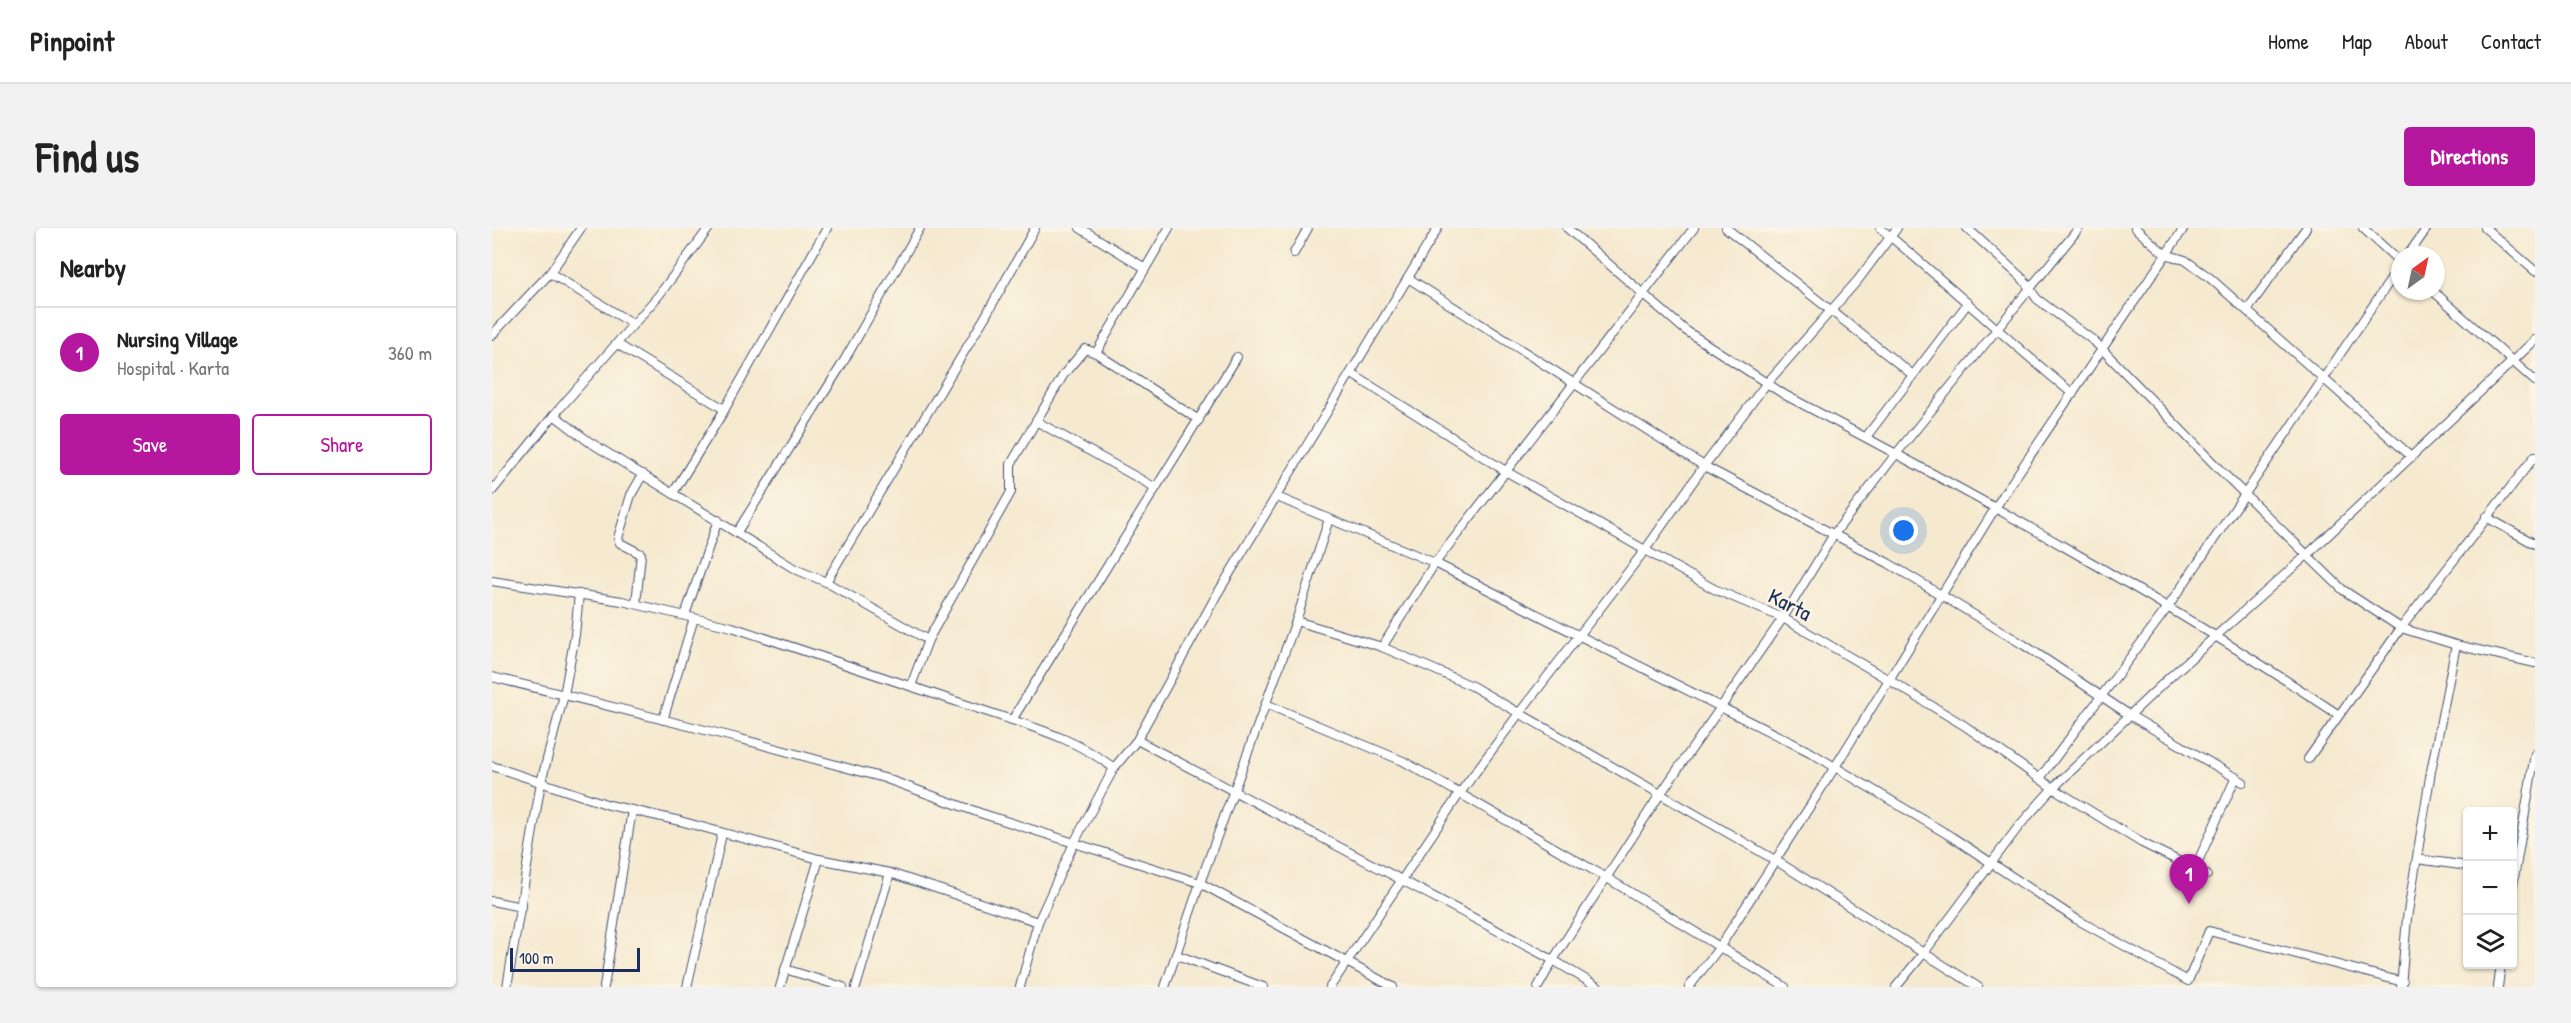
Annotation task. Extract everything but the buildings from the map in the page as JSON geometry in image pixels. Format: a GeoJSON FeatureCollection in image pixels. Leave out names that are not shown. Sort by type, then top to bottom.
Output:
{"type":"FeatureCollection","features":[{"type":"Feature","properties":{"kind":"street"},"geometry":{"type":"LineString","coordinates":[[492,335],[550,273],[581,228]]}},
{"type":"Feature","properties":{"kind":"street"},"geometry":{"type":"LineString","coordinates":[[493,488],[659,295],[709,228]]}},
{"type":"Feature","properties":{"kind":"street"},"geometry":{"type":"LineString","coordinates":[[674,493],[724,410],[827,228]]}},
{"type":"Feature","properties":{"kind":"street"},"geometry":{"type":"LineString","coordinates":[[737,532],[841,366],[920,228]]}},
{"type":"Feature","properties":{"kind":"street"},"geometry":{"type":"LineString","coordinates":[[826,582],[985,317],[1035,228]]}},
{"type":"Feature","properties":{"kind":"street"},"geometry":{"type":"LineString","coordinates":[[1080,228],[1145,268]]}},
{"type":"Feature","properties":{"kind":"street"},"geometry":{"type":"LineString","coordinates":[[1096,353],[1169,228]]}},
{"type":"Feature","properties":{"kind":"street"},"geometry":{"type":"LineString","coordinates":[[1294,253],[1308,228]]}},
{"type":"Feature","properties":{"kind":"street"},"geometry":{"type":"LineString","coordinates":[[1020,987],[1038,922],[1075,841],[1114,768],[1137,740],[1216,596],[1438,228]]}},
{"type":"Feature","properties":{"kind":"street"},"geometry":{"type":"LineString","coordinates":[[1567,228],[1684,330],[1766,384],[2097,564],[2217,638],[2248,654],[2339,715]]}},
{"type":"Feature","properties":{"kind":"street"},"geometry":{"type":"LineString","coordinates":[[1382,647],[1435,563],[1694,228]]}},
{"type":"Feature","properties":{"kind":"street"},"geometry":{"type":"LineString","coordinates":[[1726,228],[1913,375]]}},
{"type":"Feature","properties":{"kind":"street"},"geometry":{"type":"LineString","coordinates":[[1880,228],[2073,394]]}},
{"type":"Feature","properties":{"kind":"street"},"geometry":{"type":"LineString","coordinates":[[1330,987],[1460,793],[1578,633],[1645,549],[1766,384],[1831,312],[1897,228]]}},
{"type":"Feature","properties":{"kind":"street"},"geometry":{"type":"LineString","coordinates":[[1967,228],[2023,279],[2037,299],[2094,341],[2343,590],[2401,628],[2456,645],[2535,663]]}},
{"type":"Feature","properties":{"kind":"street"},"geometry":{"type":"LineString","coordinates":[[1538,987],[1659,796],[1783,618],[1834,534],[2079,228]]}},
{"type":"Feature","properties":{"kind":"street"},"geometry":{"type":"LineString","coordinates":[[2135,228],[2165,254],[2185,260],[2247,310],[2412,457]]}},
{"type":"Feature","properties":{"kind":"street"},"geometry":{"type":"LineString","coordinates":[[1689,987],[1719,948],[1835,767],[1995,509],[2184,228]]}},
{"type":"Feature","properties":{"kind":"street"},"geometry":{"type":"LineString","coordinates":[[2247,310],[2306,228]]}},
{"type":"Feature","properties":{"kind":"street"},"geometry":{"type":"LineString","coordinates":[[2363,228],[2391,255]]}},
{"type":"Feature","properties":{"kind":"street"},"geometry":{"type":"LineString","coordinates":[[2414,246],[2427,228]]}},
{"type":"Feature","properties":{"kind":"street"},"geometry":{"type":"LineString","coordinates":[[2485,228],[2535,272]]}},
{"type":"Feature","properties":{"kind":"street"},"geometry":{"type":"LineString","coordinates":[[550,273],[633,324]]}},
{"type":"Feature","properties":{"kind":"street"},"geometry":{"type":"LineString","coordinates":[[2040,778],[2168,608],[2391,277]]}},
{"type":"Feature","properties":{"kind":"street"},"geometry":{"type":"LineString","coordinates":[[1408,278],[1704,466],[1888,563],[2102,695],[2131,716],[2240,779],[2195,868]]}},
{"type":"Feature","properties":{"kind":"street"},"geometry":{"type":"LineString","coordinates":[[2443,300],[2535,381]]}},
{"type":"Feature","properties":{"kind":"street"},"geometry":{"type":"LineString","coordinates":[[1866,437],[1968,303]]}},
{"type":"Feature","properties":{"kind":"street"},"geometry":{"type":"LineString","coordinates":[[1896,987],[2019,826],[2053,788],[2171,676],[2217,638],[2307,555],[2535,340]]}},
{"type":"Feature","properties":{"kind":"street"},"geometry":{"type":"LineString","coordinates":[[616,344],[724,410]]}},
{"type":"Feature","properties":{"kind":"street"},"geometry":{"type":"LineString","coordinates":[[911,686],[928,640],[1011,492],[1011,464],[1064,374],[1086,349],[1096,353],[1199,420]]}},
{"type":"Feature","properties":{"kind":"street"},"geometry":{"type":"LineString","coordinates":[[1012,720],[1237,357]]}},
{"type":"Feature","properties":{"kind":"street","name":"Karta"},"geometry":{"type":"LineString","coordinates":[[1352,374],[1507,472],[1714,589],[1783,618],[1889,680],[1965,726],[2053,788],[2142,843],[2207,875]]}},
{"type":"Feature","properties":{"kind":"street"},"geometry":{"type":"LineString","coordinates":[[554,415],[588,441],[795,569],[826,582],[928,640]]}},
{"type":"Feature","properties":{"kind":"street"},"geometry":{"type":"LineString","coordinates":[[1036,421],[1156,488]]}},
{"type":"Feature","properties":{"kind":"street"},"geometry":{"type":"LineString","coordinates":[[2308,759],[2401,628],[2535,456]]}},
{"type":"Feature","properties":{"kind":"street"},"geometry":{"type":"LineString","coordinates":[[636,604],[641,554],[620,543],[618,538],[632,495],[643,474]]}},
{"type":"Feature","properties":{"kind":"street"},"geometry":{"type":"LineString","coordinates":[[1277,497],[1435,563],[1721,706],[1835,767],[1952,837],[2076,920],[2188,981],[2209,931],[2402,984],[2407,918],[2456,645]]}},
{"type":"Feature","properties":{"kind":"street"},"geometry":{"type":"LineString","coordinates":[[2486,518],[2535,544]]}},
{"type":"Feature","properties":{"kind":"street"},"geometry":{"type":"LineString","coordinates":[[1166,987],[1200,883],[1296,621],[1329,519]]}},
{"type":"Feature","properties":{"kind":"street"},"geometry":{"type":"LineString","coordinates":[[685,615],[718,520]]}},
{"type":"Feature","properties":{"kind":"street"},"geometry":{"type":"LineString","coordinates":[[492,581],[636,604],[732,627],[1050,732],[1081,746],[1114,768]]}},
{"type":"Feature","properties":{"kind":"street"},"geometry":{"type":"LineString","coordinates":[[507,987],[541,782],[564,695],[575,634],[579,594]]}},
{"type":"Feature","properties":{"kind":"street"},"geometry":{"type":"LineString","coordinates":[[663,720],[694,618]]}},
{"type":"Feature","properties":{"kind":"street"},"geometry":{"type":"LineString","coordinates":[[1296,621],[1382,647],[1429,665],[1520,711],[1659,796],[1775,860],[1978,987]]}},
{"type":"Feature","properties":{"kind":"street"},"geometry":{"type":"LineString","coordinates":[[492,677],[884,778],[980,813],[1075,841],[1200,883],[1393,987]]}},
{"type":"Feature","properties":{"kind":"street"},"geometry":{"type":"LineString","coordinates":[[1266,704],[1403,761],[1607,878],[1785,987]]}},
{"type":"Feature","properties":{"kind":"street"},"geometry":{"type":"LineString","coordinates":[[1137,740],[1553,960],[1598,987]]}},
{"type":"Feature","properties":{"kind":"street"},"geometry":{"type":"LineString","coordinates":[[2517,865],[2533,785],[2535,754]]}},
{"type":"Feature","properties":{"kind":"street"},"geometry":{"type":"LineString","coordinates":[[492,766],[609,805],[819,859],[890,873],[1038,922]]}},
{"type":"Feature","properties":{"kind":"street"},"geometry":{"type":"LineString","coordinates":[[604,987],[632,810]]}},
{"type":"Feature","properties":{"kind":"street"},"geometry":{"type":"LineString","coordinates":[[687,987],[722,834]]}},
{"type":"Feature","properties":{"kind":"street"},"geometry":{"type":"LineString","coordinates":[[780,987],[819,859]]}},
{"type":"Feature","properties":{"kind":"street"},"geometry":{"type":"LineString","coordinates":[[2417,859],[2463,865]]}},
{"type":"Feature","properties":{"kind":"street"},"geometry":{"type":"LineString","coordinates":[[856,987],[890,873]]}},
{"type":"Feature","properties":{"kind":"street"},"geometry":{"type":"LineString","coordinates":[[492,901],[521,907]]}},
{"type":"Feature","properties":{"kind":"street"},"geometry":{"type":"LineString","coordinates":[[1177,955],[1263,987]]}},
{"type":"Feature","properties":{"kind":"street"},"geometry":{"type":"LineString","coordinates":[[785,969],[843,987]]}},
{"type":"Feature","properties":{"kind":"street"},"geometry":{"type":"LineString","coordinates":[[2498,987],[2500,969]]}},
{"type":"Feature","properties":{"kind":"place","name":"Nursing Village"},"geometry":{"type":"Point","coordinates":[2189,904]}}]}
